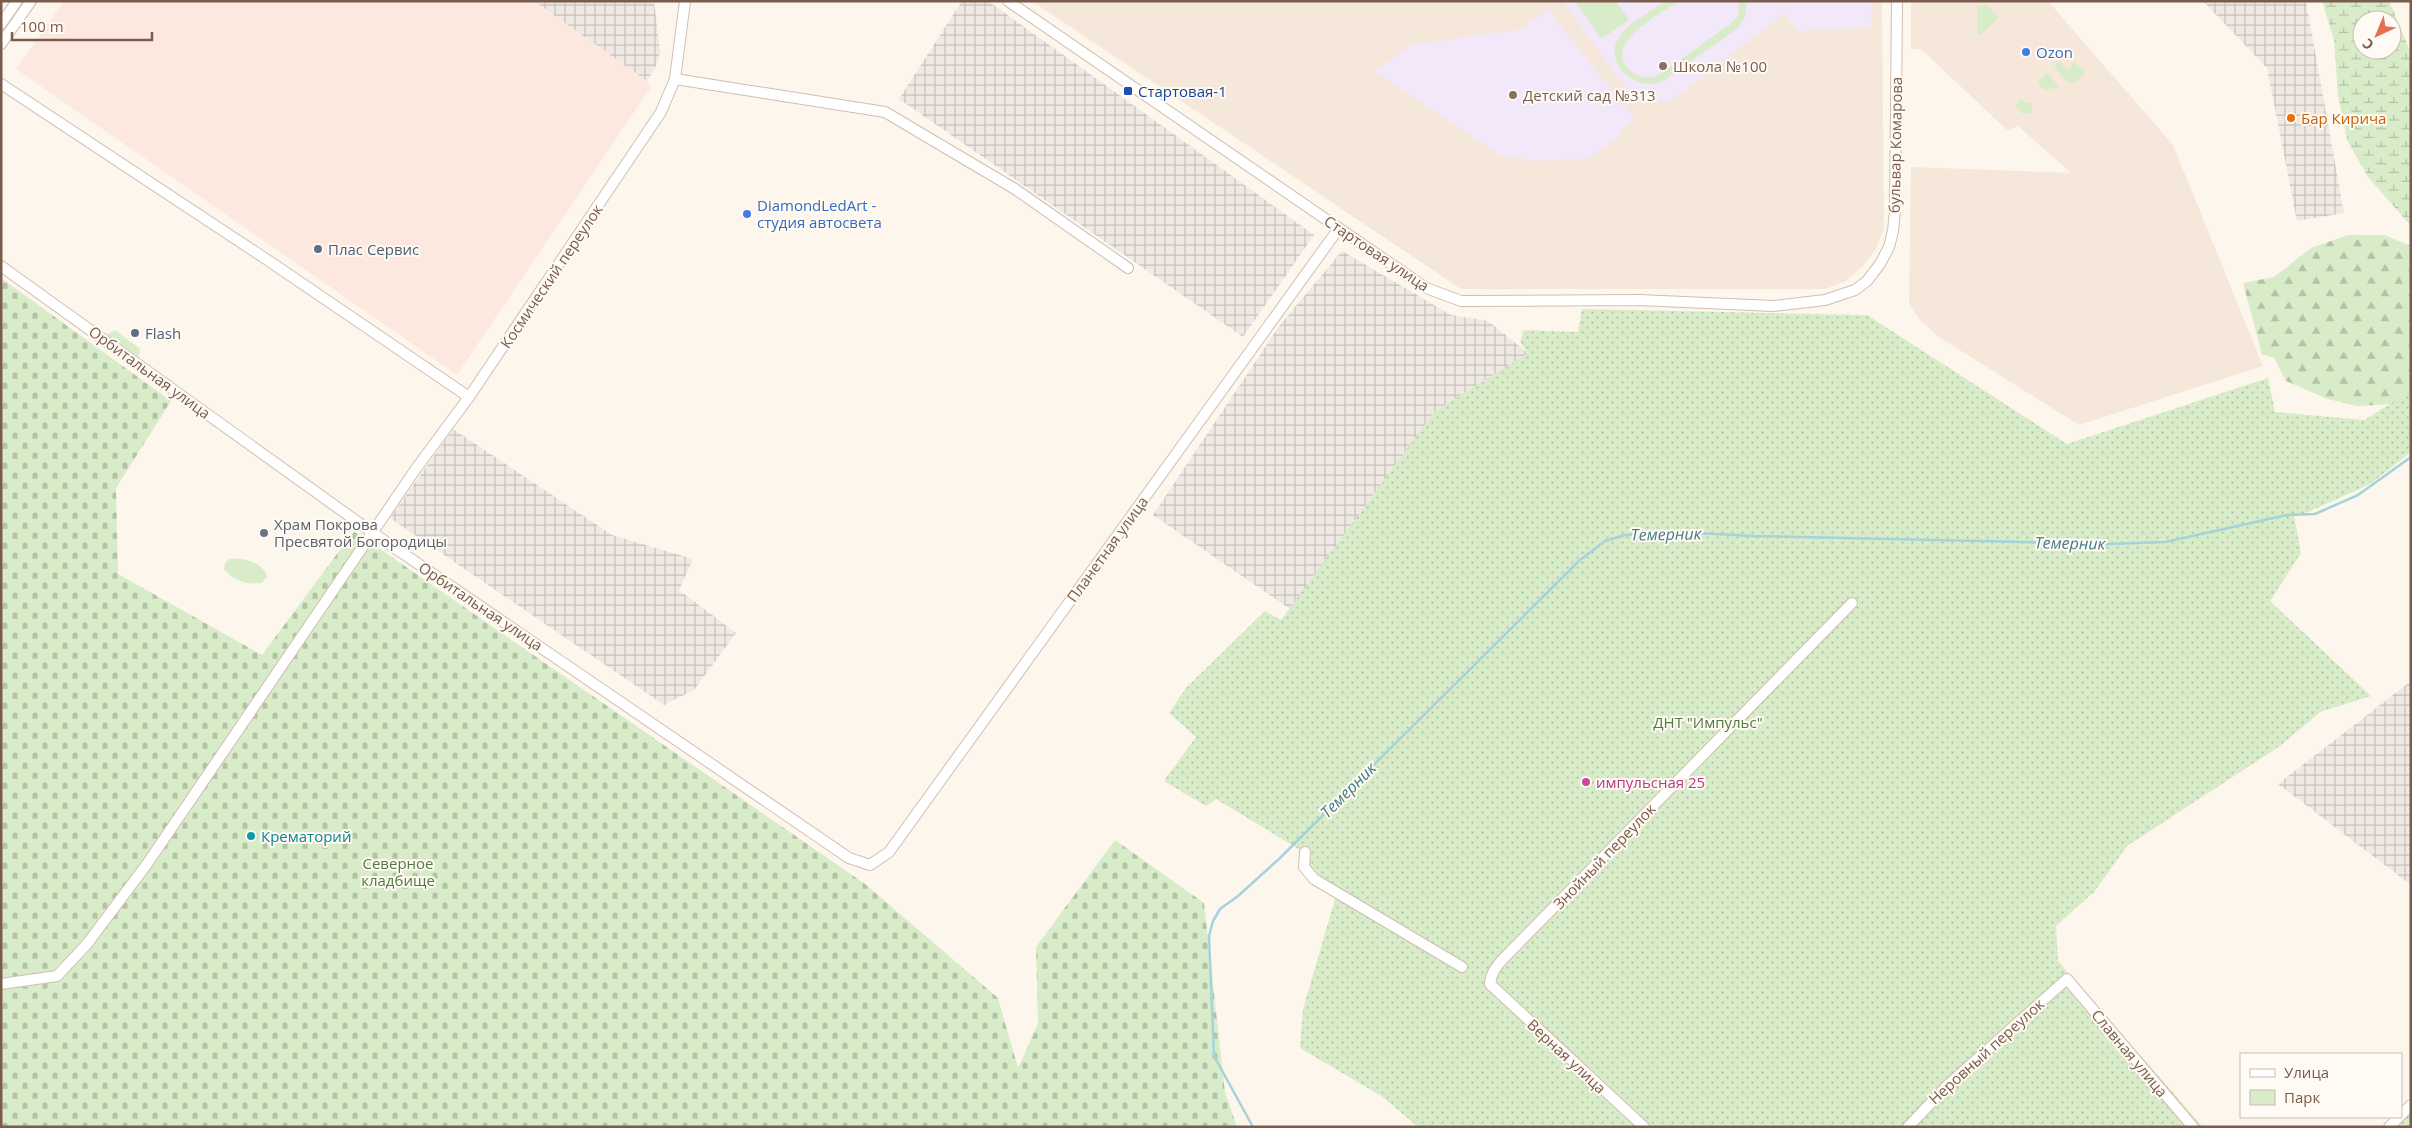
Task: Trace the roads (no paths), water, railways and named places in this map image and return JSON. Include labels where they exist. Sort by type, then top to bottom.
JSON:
[{"type":"street","points":[[1,24],[17,1]]},
{"type":"street","points":[[1,44],[31,1]]},
{"type":"street","name":"Космический переулок","points":[[1,984],[57,976],[87,944],[147,864],[415,470],[469,398],[656,120],[675,78],[686,1]]},
{"type":"street","name":"Стартовая улица","points":[[1008,1],[1426,288],[1461,301],[1639,300],[1789,306],[1843,295],[1867,281]]},
{"type":"street","name":"бульвар Комарова","points":[[1867,281],[1880,264],[1889,247],[1895,217],[1897,1]]},
{"type":"street","points":[[675,78],[885,112],[1015,189],[1128,268]]},
{"type":"street","points":[[1,84],[266,259],[469,398]]},
{"type":"street","name":"Планетная улица","points":[[870,865],[889,852],[1339,228]]},
{"type":"street","name":"Орбитальная улица","points":[[1,266],[373,533],[850,858],[870,865]]},
{"type":"street","name":"Знойный переулок","points":[[1490,984],[1494,969],[1503,959],[1852,603]]},
{"type":"street","points":[[1305,852],[1304,867],[1314,878],[1462,967]]},
{"type":"street","name":"Неровный переулок","points":[[1908,1127],[1948,1085],[2067,979]]},
{"type":"street","name":"Славная улица","points":[[2067,979],[2193,1127]]},
{"type":"street","name":"Верная улица","points":[[1490,984],[1644,1127]]},
{"type":"street","points":[[2402,1114],[2411,1105]]},
{"type":"street","points":[[2389,1127],[2398,1118]]},
{"type":"waterway","name":"Темерник","points":[[1253,1127],[1214,1056],[1209,936],[1213,921],[1220,909],[1238,896],[1280,858],[1580,560],[1605,541],[1625,535],[1677,532],[1753,536],[2110,544],[2165,542],[2287,515],[2315,514],[2358,495],[2411,457]]},
{"type":"place","name":"Ozon","points":[[2026,52]]},
{"type":"place","name":"Школа №100","points":[[1663,66]]},
{"type":"place","name":"Стартовая-1","points":[[1128,91]]},
{"type":"place","name":"Детский сад №313","points":[[1513,95]]},
{"type":"place","name":"Бар Кирича","points":[[2291,118]]},
{"type":"place","name":"DiamondLedArt - студия автосвета","points":[[747,214]]},
{"type":"place","name":"Плас Сервис","points":[[318,249]]},
{"type":"place","name":"Flash","points":[[135,333]]},
{"type":"place","name":"Храм Покрова Пресвятой Богородицы","points":[[264,533]]},
{"type":"place","name":"импульсная 25","points":[[1586,782]]},
{"type":"place","name":"Крематорий","points":[[251,836]]},
{"type":"park label","name":"ДНТ \"Импульс\"","points":[[1708,722]]},
{"type":"park label","name":"Северное кладбище","points":[[398,872]]}]
